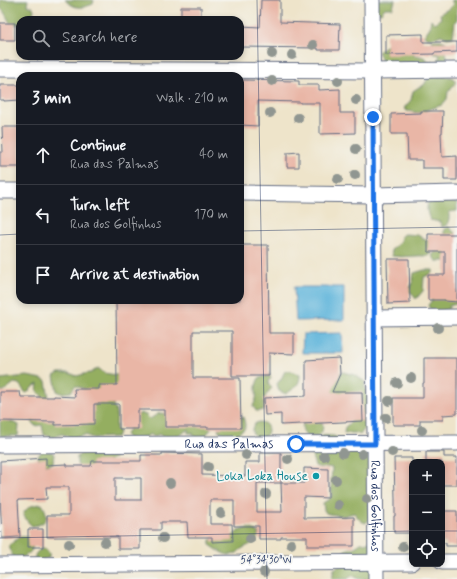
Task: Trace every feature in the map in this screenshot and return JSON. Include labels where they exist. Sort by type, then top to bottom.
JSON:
[{"type":"street","name":"Rua dos Golfinhos","points":[[372,0],[376,579]]},
{"type":"street","points":[[0,69],[457,70]]},
{"type":"street","points":[[0,191],[16,192]]},
{"type":"street","points":[[244,194],[373,195],[457,193]]},
{"type":"street","points":[[374,318],[457,317]]},
{"type":"street","name":"Rua das Palmas","points":[[0,445],[457,443]]},
{"type":"street","points":[[0,565],[409,562]]},
{"type":"street","points":[[445,562],[457,562]]},
{"type":"green space","points":[[0,0],[28,0],[27,5],[33,7],[34,10],[32,16],[16,16],[16,25],[11,24],[0,8]]},
{"type":"green space","points":[[65,0],[94,0],[93,4],[85,7],[75,7]]},
{"type":"green space","points":[[374,0],[395,0],[393,8],[385,8],[381,13],[375,12]]},
{"type":"green space","points":[[451,0],[457,0],[457,21],[455,21],[453,37],[447,38],[441,35],[429,38],[424,36],[430,27],[431,19],[435,23],[441,18],[440,14],[453,4]]},
{"type":"green space","points":[[433,40],[441,40],[448,43],[446,52],[448,60],[447,63],[437,63],[440,55],[431,53],[429,49]]},
{"type":"green space","points":[[387,45],[412,53],[416,57],[420,56],[426,58],[429,63],[402,62],[393,67],[383,65],[378,52]]},
{"type":"green space","points":[[435,76],[452,77],[456,82],[448,92],[447,99],[442,105],[419,113],[407,111],[404,108],[411,100],[413,91],[424,85],[428,78]]},
{"type":"green space","points":[[433,196],[442,203],[449,201],[457,203],[457,211],[449,212],[447,225],[442,227],[440,222],[430,220],[427,204]]},
{"type":"green space","points":[[449,227],[457,237],[450,261],[436,261],[432,255],[440,248],[444,229]]},
{"type":"green space","points":[[405,234],[418,235],[428,241],[432,249],[429,256],[392,256],[391,250],[400,242],[401,236]]},
{"type":"green space","points":[[424,270],[433,270],[433,273],[424,277],[423,291],[416,299],[409,290],[414,273]]},
{"type":"green space","points":[[434,298],[457,298],[457,306],[456,304],[449,306],[449,309],[440,311],[430,309],[428,305]]},
{"type":"green space","points":[[98,368],[104,373],[122,376],[124,387],[88,391],[75,386],[71,392],[61,393],[57,391],[54,376],[59,373],[69,373],[77,376],[91,373]]},
{"type":"green space","points":[[285,371],[291,371],[300,375],[298,384],[286,394],[279,391],[277,384]]},
{"type":"green space","points":[[343,372],[355,375],[365,381],[365,389],[368,392],[370,421],[360,435],[356,433],[344,433],[345,427],[360,415],[335,400],[326,383],[334,374]]},
{"type":"green space","points":[[269,373],[271,379],[268,381],[272,388],[267,393],[265,398],[264,410],[256,411],[253,406],[256,399],[257,381],[259,378],[269,376]]},
{"type":"green space","points":[[27,376],[46,381],[50,403],[89,407],[102,400],[114,401],[113,406],[116,414],[116,429],[119,432],[117,437],[93,438],[85,435],[72,438],[62,434],[54,437],[44,435],[42,425],[35,426],[30,419],[44,402],[41,395],[37,391],[38,384],[27,393],[19,384],[14,383],[4,391],[1,391],[0,389],[0,379]]},
{"type":"green space","points":[[140,413],[146,415],[150,419],[159,413],[214,421],[209,432],[199,440],[196,439],[193,433],[188,433],[188,429],[179,436],[172,438],[161,436],[159,434],[154,437],[150,434],[142,440],[129,440],[125,434],[128,432],[129,427]]},
{"type":"green space","points":[[239,417],[243,417],[245,428],[236,435],[229,436],[219,431],[218,429]]},
{"type":"green space","points":[[3,420],[19,425],[18,436],[0,436],[0,421]]},
{"type":"green space","points":[[304,421],[322,423],[323,429],[321,433],[316,437],[306,436],[302,429]]},
{"type":"green space","points":[[260,422],[266,424],[268,430],[266,436],[260,438],[254,436],[252,430],[254,424]]},
{"type":"green space","points":[[324,435],[334,436],[365,449],[370,454],[369,520],[366,523],[354,513],[344,516],[329,514],[324,510],[323,503],[329,500],[332,495],[332,468],[315,466],[311,449],[319,438]]},
{"type":"green space","points":[[86,448],[118,452],[114,458],[97,469],[79,467],[77,464],[77,457]]},
{"type":"green space","points":[[42,451],[52,452],[54,454],[53,463],[47,465],[42,464],[39,461],[38,456]]},
{"type":"green space","points":[[42,504],[46,513],[46,519],[41,524],[32,526],[23,514],[31,506]]},
{"type":"green space","points":[[248,528],[257,531],[259,534],[253,542],[233,555],[219,551],[210,545],[210,540],[216,537],[231,538],[238,531]]},
{"type":"green space","points":[[20,537],[27,537],[33,540],[33,545],[30,553],[18,560],[12,556],[9,545]]},
{"type":"green space","points":[[379,541],[381,579],[359,579],[352,575],[348,579],[332,579],[334,569],[342,564],[345,550],[355,547],[361,543]]},
{"type":"green space","points":[[41,549],[46,549],[49,553],[49,558],[35,561],[36,554]]},
{"type":"water","points":[[294,287],[344,287],[344,320],[296,321]]},
{"type":"water","points":[[342,333],[343,353],[302,353],[303,334]]},
{"type":"building","points":[[261,0],[280,0],[280,22],[340,24],[339,50],[318,50],[318,48],[244,47],[244,26],[260,27]]},
{"type":"building","points":[[181,7],[201,7],[201,16],[181,16]]},
{"type":"building","points":[[0,23],[15,23],[15,40],[0,40]]},
{"type":"building","points":[[423,34],[423,42],[457,42],[457,52],[386,55],[386,35]]},
{"type":"building","points":[[244,80],[299,81],[299,85],[319,85],[319,90],[340,89],[340,113],[355,113],[355,133],[320,134],[320,103],[258,101],[258,126],[244,125]]},
{"type":"building","points":[[0,85],[16,85],[16,100],[0,100]]},
{"type":"building","points":[[421,111],[443,111],[441,133],[442,157],[457,156],[457,180],[444,180],[444,168],[422,168],[422,160],[408,160],[407,134],[391,134],[391,114],[421,113]]},
{"type":"building","points":[[2,127],[16,127],[16,167],[0,167],[0,152],[3,152]]},
{"type":"building","points":[[299,152],[299,167],[287,167],[287,153]]},
{"type":"building","points":[[428,234],[457,234],[457,302],[428,300],[428,275],[445,275],[445,252],[428,252]]},
{"type":"building","points":[[244,245],[268,245],[269,333],[294,333],[294,354],[269,353],[269,376],[232,376],[232,331],[193,331],[193,378],[240,378],[241,428],[165,427],[165,410],[138,410],[138,429],[119,429],[119,404],[94,404],[94,424],[55,425],[55,422],[0,421],[0,392],[20,392],[21,397],[75,397],[74,389],[99,389],[99,385],[117,385],[116,304],[244,304]]},
{"type":"building","points":[[387,259],[409,259],[410,303],[388,304]]},
{"type":"building","points":[[339,358],[340,374],[332,392],[362,392],[363,421],[281,425],[281,414],[265,415],[264,398],[306,396],[306,360]]},
{"type":"building","points":[[424,358],[457,358],[457,414],[443,415],[443,420],[420,420],[420,425],[393,425],[393,398],[423,398]]},
{"type":"building","points":[[426,452],[444,452],[444,457],[457,457],[457,485],[445,485],[445,459],[426,459]]},
{"type":"building","points":[[162,453],[202,454],[202,475],[245,476],[245,462],[260,462],[260,453],[281,453],[281,483],[304,483],[304,468],[328,469],[328,498],[304,497],[304,518],[354,517],[354,546],[307,546],[307,537],[259,539],[259,526],[234,526],[234,500],[210,500],[210,524],[232,524],[233,541],[212,542],[212,537],[188,537],[187,522],[161,522],[161,530],[140,530],[140,549],[118,549],[118,537],[47,537],[47,515],[69,515],[69,487],[46,487],[47,499],[18,500],[20,537],[2,538],[0,461],[46,458],[46,465],[67,464],[67,466],[91,466],[92,461],[141,461],[141,455],[162,455]],"holes":[[[115,478],[141,478],[141,500],[115,500]],[[257,483],[281,483],[282,512],[257,512]]]},
{"type":"building","points":[[394,458],[412,458],[409,459],[409,533],[394,533]]},
{"type":"building","points":[[445,511],[457,511],[457,546],[446,546]]},
{"type":"building","points":[[28,529],[43,529],[43,547],[28,547]]},
{"type":"place","name":"Loka Loka House","points":[[316,476]]},
{"type":"route","points":[[296,444],[375,444],[373,117]]}]
